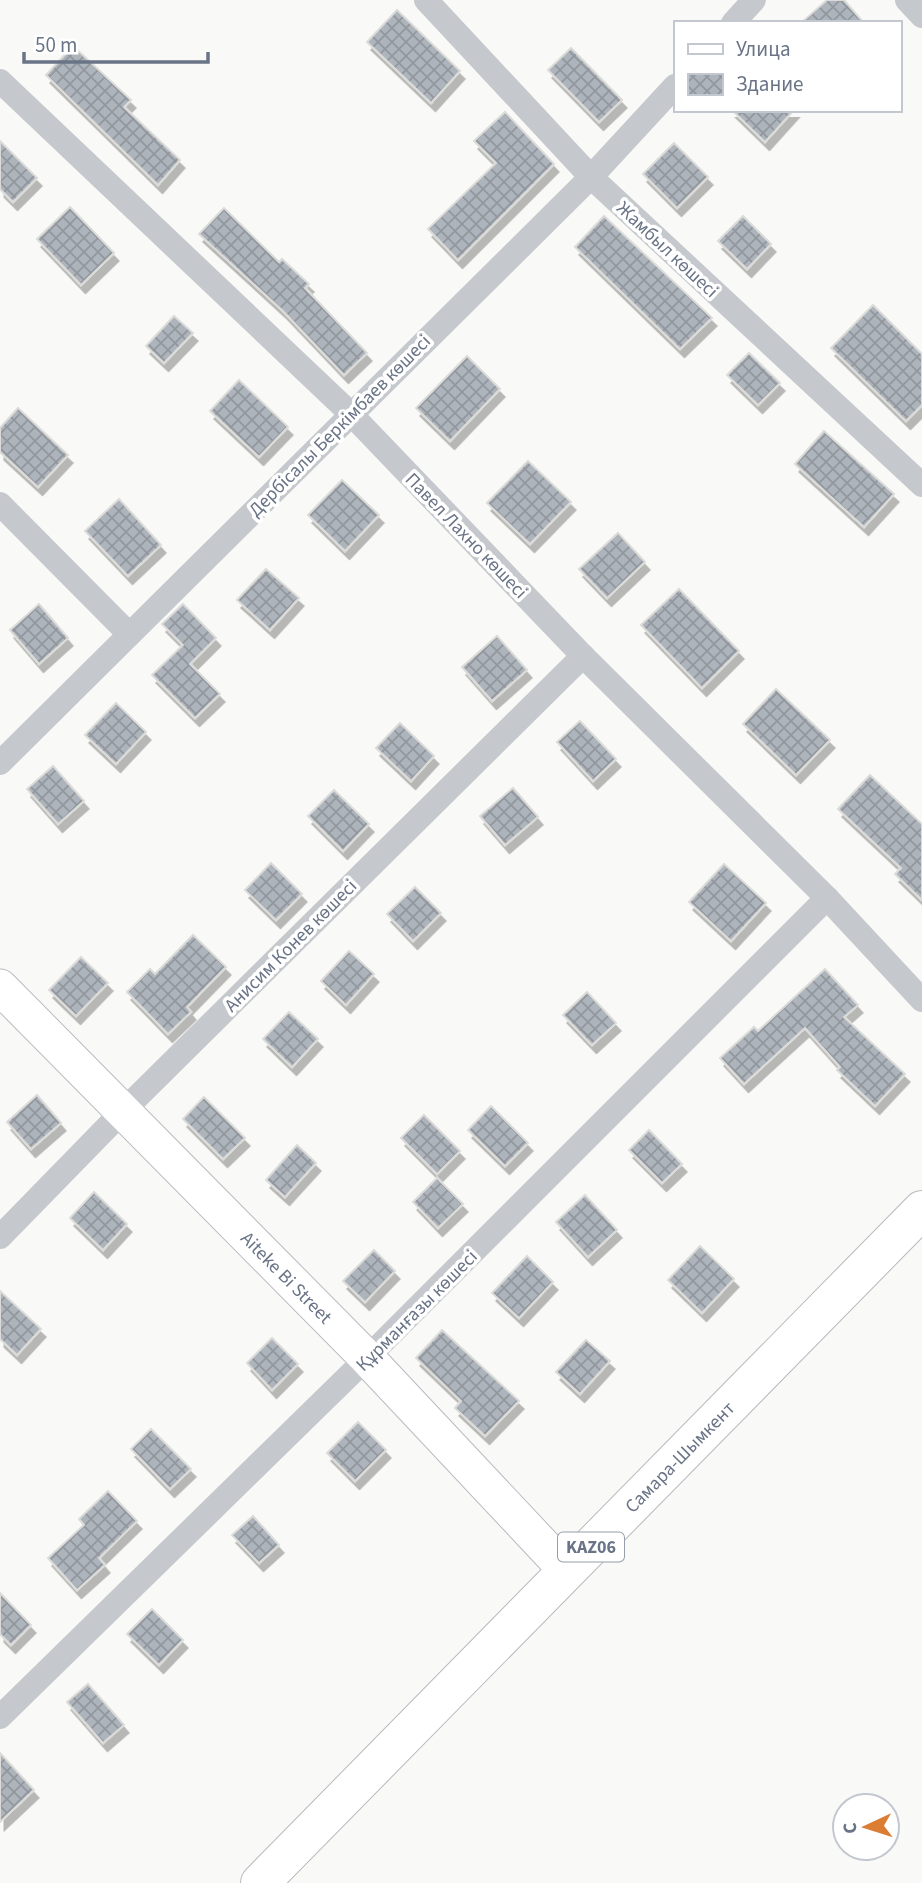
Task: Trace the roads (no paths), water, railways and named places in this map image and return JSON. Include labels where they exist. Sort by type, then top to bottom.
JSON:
[{"type":"highway","name":"Самара-Шымкент","points":[[260,1883],[922,1210]]},
{"type":"main road","name":"Aiteke Bi Street","points":[[0,987],[367,1358],[567,1571]]},
{"type":"street","name":"Жамбыл көшесі","points":[[426,0],[591,177],[922,485]]},
{"type":"street","points":[[735,21],[754,0]]},
{"type":"street","points":[[907,0],[922,16]]},
{"type":"street","name":"Павел Лахно көшесі","points":[[0,81],[350,413],[583,656],[827,898],[922,1000]]},
{"type":"street","name":"Дербісалы Беркімбаев көшесі","points":[[0,763],[350,413],[591,177],[674,87]]},
{"type":"street","points":[[0,504],[129,634]]},
{"type":"street","name":"Анисим Конев көшесі","points":[[0,1237],[123,1111],[583,656]]},
{"type":"street","name":"Құрманғазы көшесі","points":[[0,1717],[367,1358],[827,898]]}]
